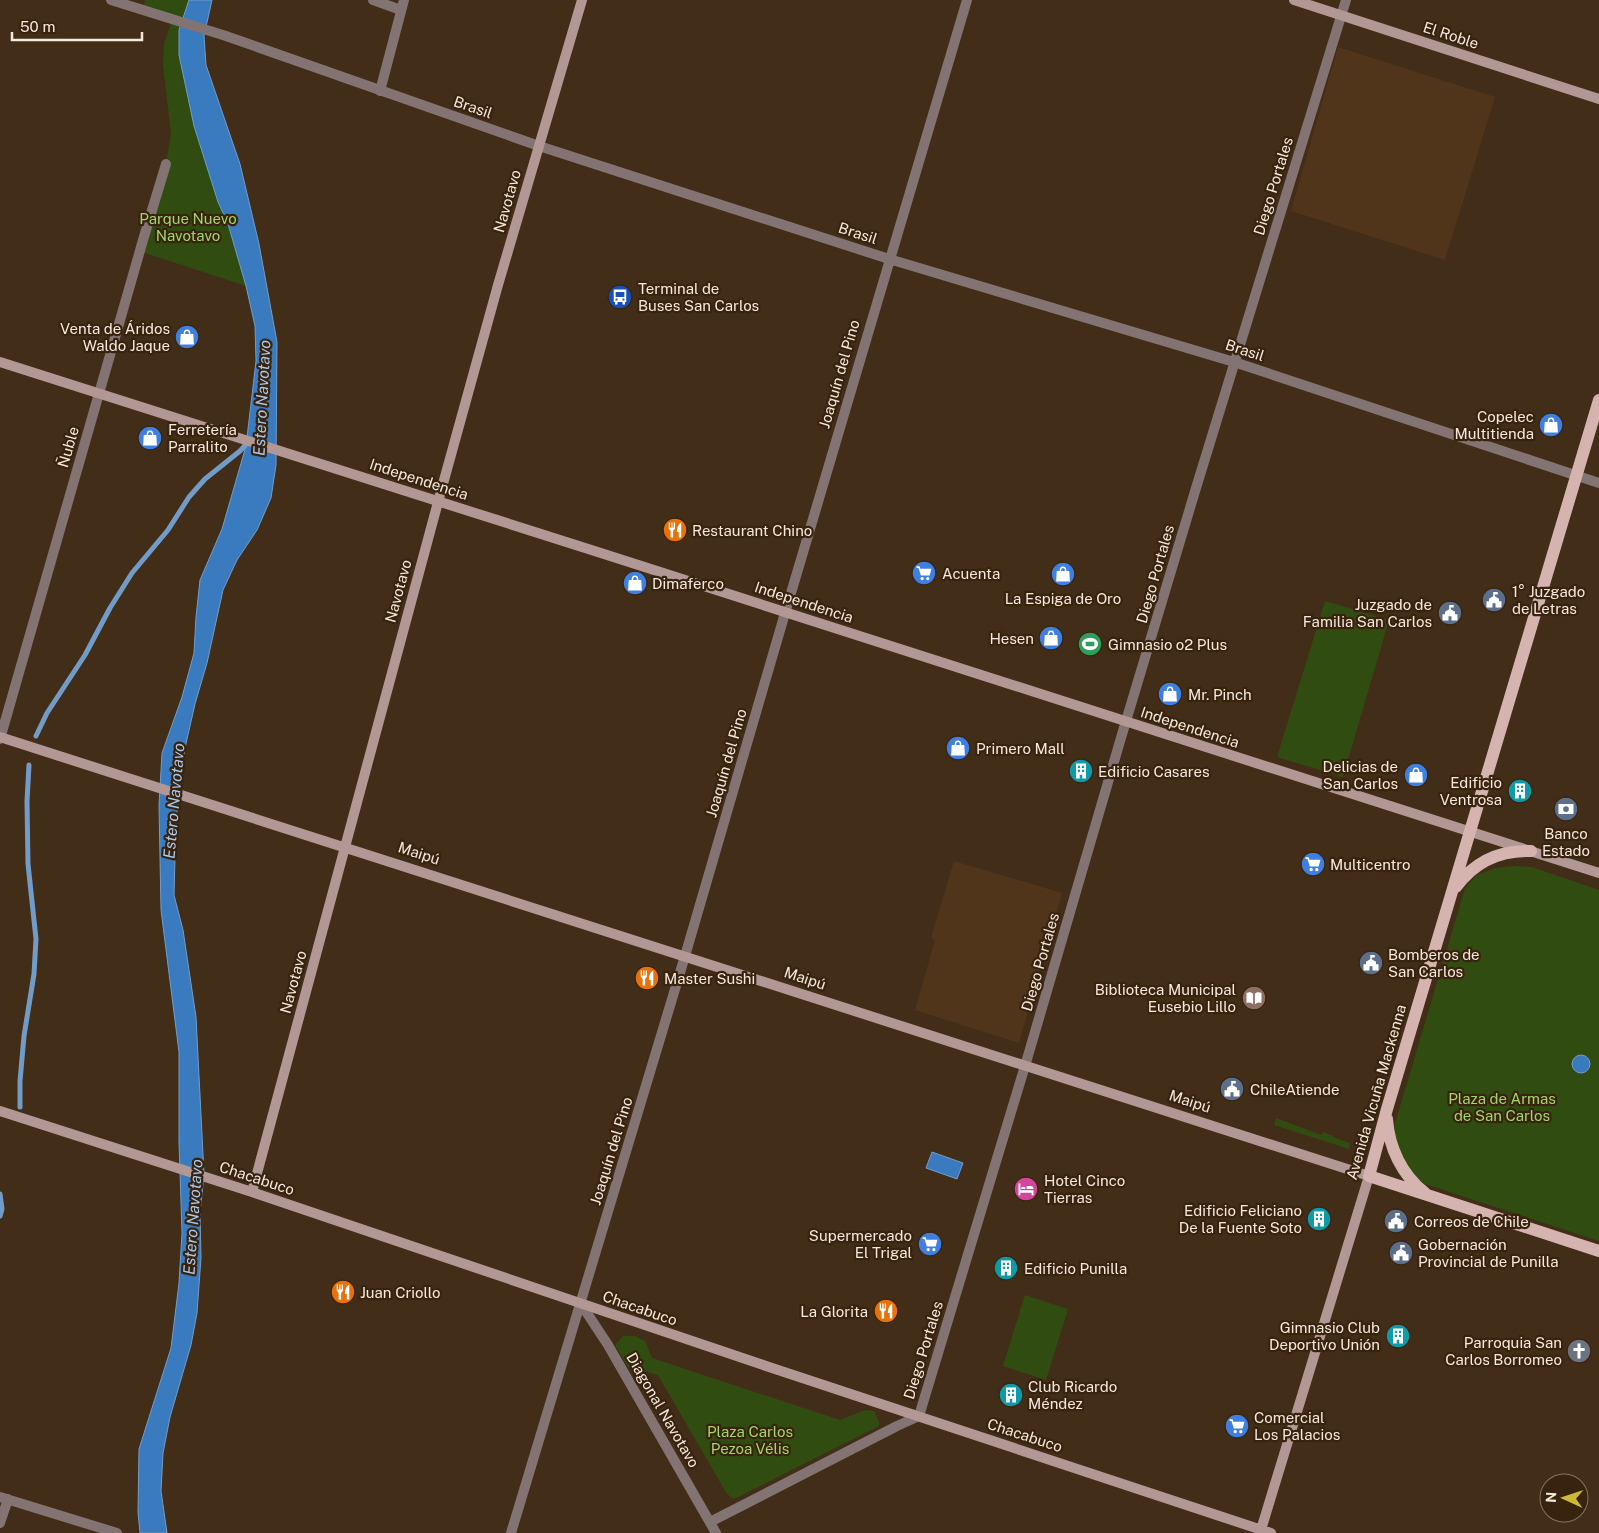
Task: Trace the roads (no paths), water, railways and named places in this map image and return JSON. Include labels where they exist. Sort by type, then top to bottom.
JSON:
[{"type":"main road","name":"Avenida Vicuña Mackenna","points":[[1370,1176],[1387,1109],[1599,400]]},
{"type":"main road","points":[[1448,903],[1462,879],[1471,869],[1484,860],[1506,852],[1531,851]]},
{"type":"main road","points":[[1387,1109],[1389,1134],[1398,1158],[1411,1180],[1430,1197]]},
{"type":"main road","name":"Maipú","points":[[1370,1176],[1599,1252]]},
{"type":"street","name":"Brasil","points":[[111,0],[141,5],[177,21],[226,36],[539,146],[889,259],[1234,362],[1599,483]]},
{"type":"street","points":[[373,0],[403,5],[380,91]]},
{"type":"street","name":"Navotavo","points":[[252,1192],[438,501],[582,0]]},
{"type":"street","name":"Joaquín del Pino","points":[[511,1533],[685,956],[889,259],[967,0]]},
{"type":"street","name":"El Roble","points":[[1294,0],[1599,99]]},
{"type":"street","name":"Diego Portales","points":[[919,1416],[1026,1066],[1126,722],[1234,362],[1346,0]]},
{"type":"street","name":"Ñuble","points":[[0,738],[166,164]]},
{"type":"street","name":"Independencia","points":[[0,362],[1599,873]]},
{"type":"street","name":"Maipú","points":[[0,738],[344,846],[1370,1176]]},
{"type":"street","name":"Chacabuco","points":[[0,1111],[213,1179],[1264,1532]]},
{"type":"street","name":"Avenida Vicuña Mackenna","points":[[1264,1532],[1370,1176]]},
{"type":"street","name":"Diagonal Navotavo","points":[[581,1304],[608,1345],[716,1533]]},
{"type":"street","points":[[710,1522],[919,1416]]},
{"type":"street","points":[[0,1523],[4,1498],[117,1533]]},
{"type":"water","name":"Estero Navotavo","points":[[189,0],[212,0],[204,36],[206,65],[240,164],[259,244],[277,342],[276,465],[271,498],[257,530],[237,560],[223,590],[207,663],[185,748],[176,819],[174,895],[183,930],[196,1017],[204,1174],[200,1213],[201,1258],[197,1313],[191,1345],[170,1417],[163,1453],[161,1491],[167,1533],[140,1533],[138,1512],[139,1449],[171,1348],[179,1283],[182,1233],[179,1052],[161,910],[159,805],[162,753],[182,697],[194,653],[200,580],[222,529],[246,446],[256,361],[255,326],[246,286],[228,224],[218,202],[194,126],[179,55],[179,30]]},
{"type":"water","points":[[1581,1055],[1587,1058],[1590,1064],[1587,1070],[1581,1073],[1575,1070],[1572,1064],[1575,1058]]},
{"type":"water","points":[[932,1152],[963,1163],[957,1179],[926,1168]]},
{"type":"waterway","name":"Estero Navotavo","points":[[36,736],[47,713],[85,655],[110,608],[132,573],[168,530],[189,497],[205,479],[240,451],[249,441]]},
{"type":"waterway","points":[[20,1107],[24,1036],[34,974],[36,939],[28,864],[27,801],[29,765]]},
{"type":"waterway","points":[[0,1194],[2,1209],[0,1216]]},
{"type":"place","name":"Terminal de Buses San Carlos","points":[[620,297]]},
{"type":"place","name":"Venta de Áridos Waldo Jaque","points":[[187,337]]},
{"type":"place","name":"Copelec Multitienda","points":[[1551,425]]},
{"type":"place","name":"Ferretería Parralito","points":[[150,438]]},
{"type":"place","name":"Restaurant Chino","points":[[675,530]]},
{"type":"place","name":"Acuenta","points":[[924,573]]},
{"type":"place","name":"La Espiga de Oro","points":[[1063,574]]},
{"type":"place","name":"Dimaferco","points":[[635,583]]},
{"type":"place","name":"1° Juzgado de Letras","points":[[1494,600]]},
{"type":"place","name":"Juzgado de Familia San Carlos","points":[[1450,613]]},
{"type":"place","name":"Hesen","points":[[1051,638]]},
{"type":"place","name":"Gimnasio o2 Plus","points":[[1090,644]]},
{"type":"place","name":"Mr. Pinch","points":[[1170,694]]},
{"type":"place","name":"Primero Mall","points":[[958,748]]},
{"type":"place","name":"Edificio Casares","points":[[1081,771]]},
{"type":"place","name":"Delicias de San Carlos","points":[[1416,775]]},
{"type":"place","name":"Edificio Ventrosa","points":[[1520,791]]},
{"type":"place","name":"Banco Estado","points":[[1566,809]]},
{"type":"place","name":"Multicentro","points":[[1313,864]]},
{"type":"place","name":"Bomberos de San Carlos","points":[[1371,963]]},
{"type":"place","name":"Master Sushi","points":[[647,978]]},
{"type":"place","name":"Biblioteca Municipal Eusebio Lillo","points":[[1254,998]]},
{"type":"place","name":"ChileAtiende","points":[[1232,1089]]},
{"type":"place","name":"Hotel Cinco Tierras","points":[[1026,1189]]},
{"type":"place","name":"Edificio Feliciano De la Fuente Soto","points":[[1319,1219]]},
{"type":"place","name":"Correos de Chile","points":[[1396,1221]]},
{"type":"place","name":"Supermercado El Trigal","points":[[930,1244]]},
{"type":"place","name":"Gobernación Provincial de Punilla","points":[[1401,1253]]},
{"type":"place","name":"Edificio Punilla","points":[[1006,1268]]},
{"type":"place","name":"Juan Criollo","points":[[343,1292]]},
{"type":"place","name":"La Glorita","points":[[886,1311]]},
{"type":"place","name":"Gimnasio Club Deportivo Unión","points":[[1398,1336]]},
{"type":"place","name":"Parroquia San Carlos Borromeo","points":[[1579,1351]]},
{"type":"place","name":"Club Ricardo Méndez","points":[[1011,1395]]},
{"type":"place","name":"Comercial Los Palacios","points":[[1237,1426]]},
{"type":"park label","name":"Parque Nuevo Navotavo","points":[[188,226]]},
{"type":"park label","name":"Plaza de Armas de San Carlos","points":[[1502,1106]]},
{"type":"park label","name":"Plaza Carlos Pezoa Vélis","points":[[750,1440]]}]
